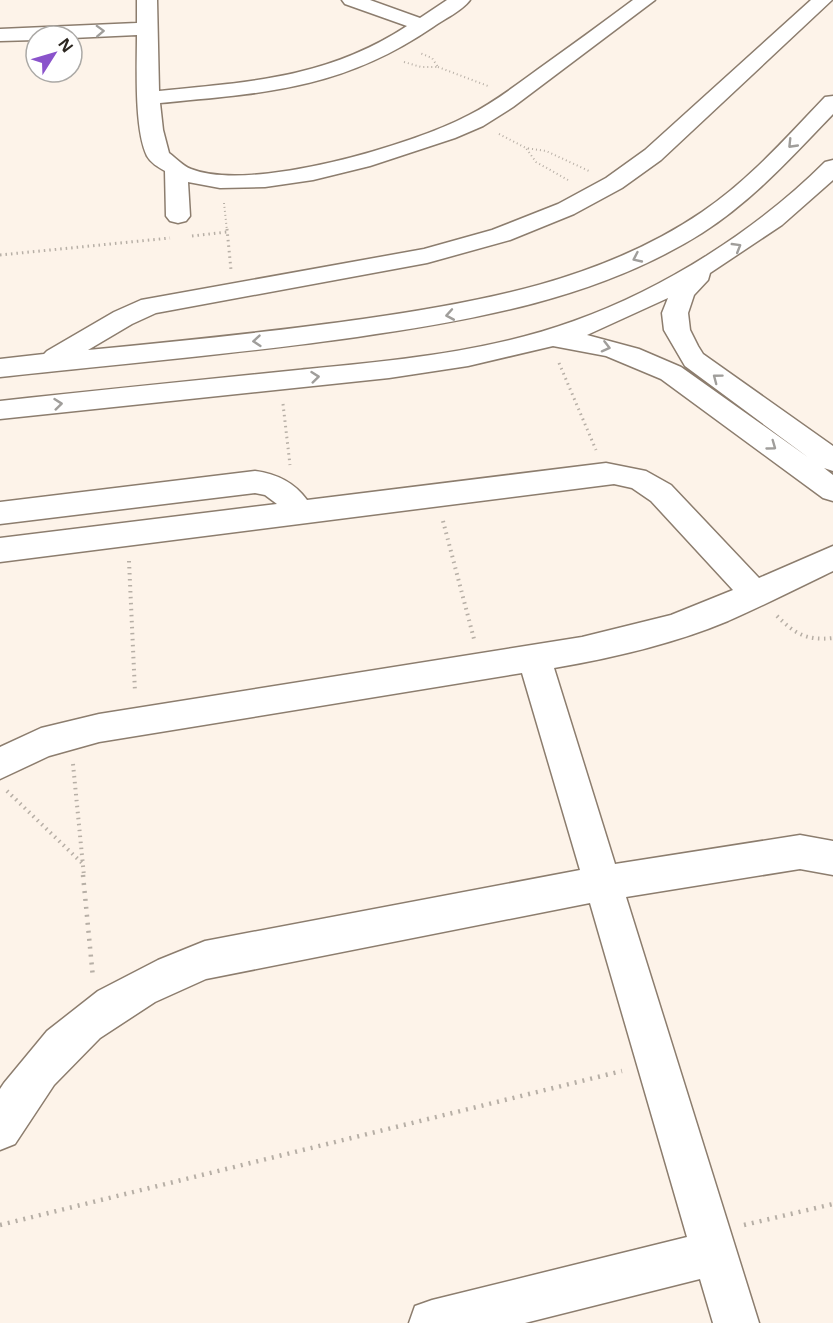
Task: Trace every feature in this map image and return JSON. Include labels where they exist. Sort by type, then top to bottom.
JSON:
[{"type":"street","points":[[352,0],[422,25]]},
{"type":"street","points":[[149,98],[263,87],[314,76],[378,52],[460,0]]},
{"type":"street","points":[[46,363],[123,318],[150,306],[388,264],[465,246],[535,222],[593,195],[653,155],[822,0]]},
{"type":"street","points":[[147,14],[149,98],[157,155],[176,170],[189,176],[221,182],[284,177],[368,161],[442,136],[474,121],[514,97],[632,2]]},
{"type":"street","points":[[0,18],[147,14]]},
{"type":"street","points":[[0,35],[147,14]]},
{"type":"street","points":[[0,368],[275,340],[448,315],[528,297],[601,273],[665,245],[717,213],[758,179],[833,102]]},
{"type":"street","points":[[0,410],[430,363],[496,351],[548,338],[641,302],[707,265],[772,223],[833,167]]},
{"type":"street","points":[[176,170],[180,226]]},
{"type":"street","points":[[707,265],[681,294],[675,309],[675,326],[681,343],[694,360],[833,461]]},
{"type":"street","points":[[548,338],[581,341],[612,348],[643,358],[671,372],[833,490]]},
{"type":"street","points":[[173,349],[174,392]]},
{"type":"street","points":[[0,550],[127,534],[291,501],[436,494],[606,472],[622,473],[651,484],[755,594]]},
{"type":"street","points":[[0,513],[255,482],[274,485],[291,501]]},
{"type":"street","points":[[0,764],[41,743],[70,734],[594,647],[674,627],[755,594],[833,558]]},
{"type":"street","points":[[534,657],[735,1323]]},
{"type":"street","points":[[0,1129],[12,1107],[37,1072],[66,1041],[97,1015],[129,993],[164,975],[205,960],[602,883],[800,852],[833,858]]},
{"type":"street","points":[[432,1323],[711,1243]]},
{"type":"path","points":[[438,67],[514,97]]},
{"type":"path","points":[[593,195],[536,162],[526,148],[550,152],[614,183]]},
{"type":"path","points":[[221,182],[233,290]]},
{"type":"path","points":[[180,226],[227,232]]},
{"type":"path","points":[[0,255],[170,238]]},
{"type":"path","points":[[548,338],[606,472]]},
{"type":"path","points":[[280,381],[291,475],[291,501]]},
{"type":"path","points":[[436,494],[481,666]]},
{"type":"path","points":[[127,534],[136,722]]},
{"type":"path","points":[[755,594],[793,633],[809,640],[833,638]]},
{"type":"path","points":[[70,734],[97,1015]]},
{"type":"path","points":[[0,785],[82,863]]},
{"type":"path","points":[[0,1225],[656,1062]]},
{"type":"path","points":[[711,1243],[833,1204]]}]
